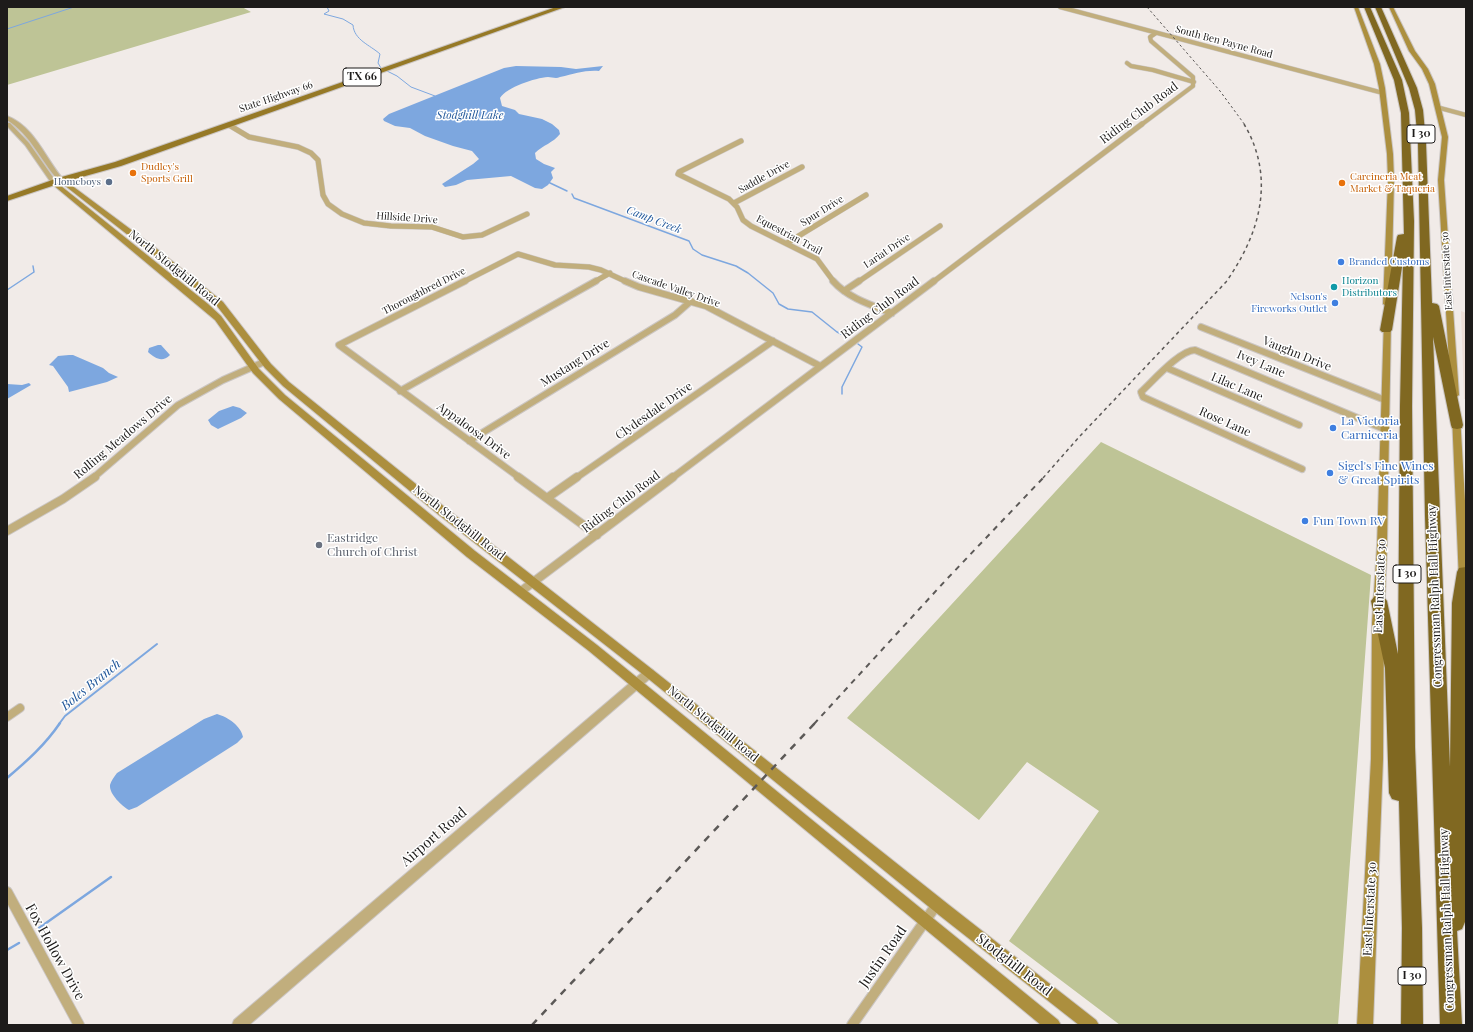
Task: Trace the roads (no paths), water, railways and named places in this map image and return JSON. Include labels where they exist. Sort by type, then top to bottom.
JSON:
[{"type":"highway","points":[[1362,7],[1390,63]]},
{"type":"highway","name":"I 30","points":[[1367,7],[1398,80],[1405,113],[1409,221],[1406,406],[1406,747],[1412,928],[1412,1025]]},
{"type":"highway","name":"Congressman Ralph Hall Highway","points":[[1378,7],[1414,88],[1419,110],[1423,158],[1432,516],[1451,1025]]},
{"type":"highway","points":[[1382,7],[1383,18]]},
{"type":"highway","points":[[1386,330],[1403,227],[1409,221]]},
{"type":"highway","points":[[1425,257],[1456,425]]},
{"type":"highway","points":[[1450,990],[1458,885],[1460,603],[1464,572]]},
{"type":"highway","points":[[1379,601],[1393,668],[1403,894],[1412,928]]},
{"type":"main road","name":"State Highway 66","points":[[58,181],[118,164],[562,7]]},
{"type":"main road","name":"East Interstate 30","points":[[1356,7],[1378,64],[1390,154],[1391,180],[1386,330],[1382,546],[1377,672],[1377,759],[1365,1025]]},
{"type":"main road","name":"East Interstate 30","points":[[1391,7],[1412,51],[1428,74],[1440,108],[1445,137],[1441,180],[1466,619]]},
{"type":"main road","name":"TX 66","points":[[7,199],[58,181]]},
{"type":"main road","name":"North Stodghill Road","points":[[58,181],[215,300],[239,327],[266,364],[292,389],[937,904]]},
{"type":"main road","name":"North Stodghill Road","points":[[58,181],[218,318],[254,369],[282,397],[520,592],[636,684],[926,920]]},
{"type":"main road","name":"Stodghill Road","points":[[937,904],[1092,1025]]},
{"type":"main road","name":"Stodghill Road","points":[[926,920],[1053,1025]]},
{"type":"street","name":"South Ben Payne Road","points":[[1060,7],[1156,33],[1205,44],[1383,93]]},
{"type":"street","name":"Riding Club Road","points":[[520,592],[1193,86],[1193,77],[1150,41],[1150,37],[1156,33]]},
{"type":"street","points":[[1127,63],[1130,66],[1153,70],[1194,82]]},
{"type":"street","points":[[1440,108],[1466,115]]},
{"type":"street","name":"North Stodghill Road","points":[[7,118],[13,121],[32,137],[58,181]]},
{"type":"street","name":"North Stodghill Road","points":[[7,123],[28,144],[58,181]]},
{"type":"street","name":"Hillside Drive","points":[[229,125],[249,136],[298,147],[311,153],[318,160],[323,195],[328,204],[342,214],[373,225],[432,227],[463,237],[482,235],[527,214]]},
{"type":"street","name":"Equestrian Trail","points":[[741,141],[679,172],[678,174],[721,194],[734,203],[743,220],[751,226],[818,259],[824,265],[831,279],[844,291],[892,313]]},
{"type":"street","name":"Saddle Drive","points":[[734,203],[802,166]]},
{"type":"street","name":"Spur Drive","points":[[787,244],[866,195]]},
{"type":"street","name":"Lariat Drive","points":[[844,291],[940,226]]},
{"type":"street","name":"Cascade Valley Drive","points":[[518,254],[555,264],[589,267],[610,273],[639,287],[691,301],[718,312],[820,366]]},
{"type":"street","name":"Thoroughbred Drive","points":[[339,345],[518,254]]},
{"type":"street","points":[[400,391],[610,273]]},
{"type":"street","name":"Mustang Drive","points":[[469,441],[675,315],[691,301]]},
{"type":"street","name":"Vaughn Drive","points":[[1201,327],[1385,400]]},
{"type":"street","name":"Clydesdale Drive","points":[[547,498],[773,341]]},
{"type":"street","name":"Appaloosa Drive","points":[[339,345],[597,535]]},
{"type":"street","name":"Ivey Lane","points":[[1141,395],[1144,388],[1188,351],[1200,351],[1384,429]]},
{"type":"street","name":"Rolling Meadows Drive","points":[[7,531],[83,485],[138,441],[178,405],[212,385],[225,383],[266,364]]},
{"type":"street","name":"Lilac Lane","points":[[1167,368],[1299,425]]},
{"type":"street","name":"Rose Lane","points":[[1141,395],[1302,469]]},
{"type":"street","name":"Airport Road","points":[[239,1025],[649,673]]},
{"type":"street","points":[[7,717],[20,708]]},
{"type":"street","name":"Fox Hollow Drive","points":[[7,892],[76,1023]]},
{"type":"street","name":"Justin Road","points":[[852,1025],[937,904]]},
{"type":"water","name":"Stodghill Lake","points":[[516,66],[561,67],[576,69],[603,66],[599,71],[584,72],[557,78],[548,77],[529,81],[509,90],[500,98],[502,106],[515,110],[519,114],[542,119],[552,124],[559,130],[560,134],[557,137],[535,153],[536,159],[555,168],[551,172],[553,178],[548,185],[542,189],[535,188],[511,176],[467,180],[456,185],[445,187],[442,184],[479,159],[472,151],[425,136],[410,128],[395,126],[384,121],[383,119],[389,114],[504,68]]},
{"type":"water","points":[[161,345],[170,355],[164,359],[159,359],[148,352],[149,348]]},
{"type":"water","points":[[73,355],[103,368],[109,373],[118,377],[107,382],[69,392],[68,387],[53,366],[49,365],[58,356]]},
{"type":"water","points":[[29,383],[31,385],[7,399],[7,384],[22,385]]},
{"type":"water","points":[[233,406],[240,408],[247,413],[241,418],[218,429],[211,425],[208,420],[219,411]]},
{"type":"water","points":[[217,714],[230,720],[240,729],[243,737],[237,743],[137,807],[129,810],[116,799],[110,785],[117,773],[204,719]]},
{"type":"waterway","points":[[7,29],[74,7]]},
{"type":"waterway","name":"Camp Creek","points":[[327,7],[329,11],[324,14],[343,19],[353,25],[356,35],[380,54],[378,63],[381,68]]},
{"type":"waterway","name":"Camp Creek","points":[[387,71],[397,76],[411,87],[435,96]]},
{"type":"waterway","name":"Camp Creek","points":[[548,182],[567,191]]},
{"type":"waterway","name":"Camp Creek","points":[[572,194],[574,198],[689,241],[693,249],[702,255],[736,266],[748,273],[773,293],[779,304],[788,309],[812,312],[837,332],[848,337]]},
{"type":"waterway","points":[[7,290],[34,272],[33,266]]},
{"type":"waterway","name":"Camp Creek","points":[[842,394],[842,387],[862,347],[858,344]]},
{"type":"waterway","name":"Boles Branch","points":[[59,724],[65,716],[157,644]]},
{"type":"waterway","name":"Boles Branch","points":[[7,778],[35,752],[60,723]]},
{"type":"waterway","points":[[39,928],[111,877]]},
{"type":"waterway","points":[[7,950],[19,943]]},
{"type":"railway","points":[[1147,7],[1220,91],[1245,125]]},
{"type":"railway","points":[[1043,478],[1080,436],[1226,282],[1238,264],[1248,245],[1255,225],[1260,205],[1261,185],[1259,165],[1254,144],[1244,124]]},
{"type":"railway","points":[[814,724],[945,581],[1044,477]]},
{"type":"railway","points":[[532,1025],[815,723]]},
{"type":"place","name":"Dudley's Sports Grill","points":[[133,173]]},
{"type":"place","name":"Homeboys","points":[[109,182]]},
{"type":"place","name":"Carcineria Meat Market & Taqueria","points":[[1342,183]]},
{"type":"place","name":"Branded Customs","points":[[1341,262]]},
{"type":"place","name":"Horizon Distributors","points":[[1334,287]]},
{"type":"place","name":"Nelson's Fireworks Outlet","points":[[1335,303]]},
{"type":"place","name":"La Victoria Carniceria","points":[[1333,428]]},
{"type":"place","name":"Sigel's Fine Wines & Great Spirits","points":[[1330,473]]},
{"type":"place","name":"Fun Town RV","points":[[1305,521]]},
{"type":"place","name":"Eastridge Church of Christ","points":[[319,545]]}]
